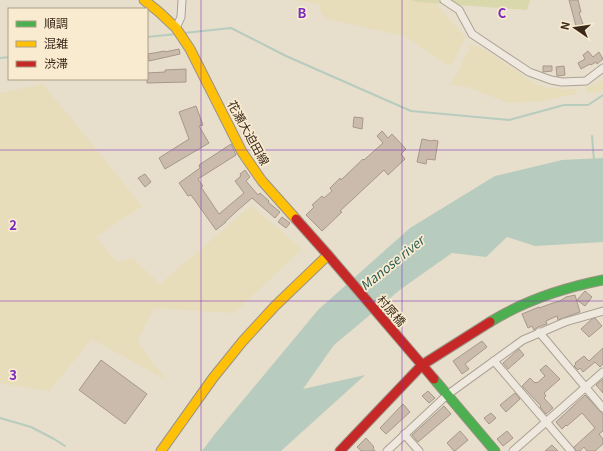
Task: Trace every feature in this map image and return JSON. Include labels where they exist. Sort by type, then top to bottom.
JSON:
[{"type":"street","name":"花瀬大迫田線","points":[[144,0],[176,28],[190,49],[242,152],[262,181],[329,256]]},
{"type":"street","points":[[176,28],[181,17],[182,0]]},
{"type":"street","points":[[444,0],[459,10],[472,34],[529,72],[551,80],[562,82],[586,81],[603,68]]},
{"type":"street","points":[[161,451],[231,355],[275,307],[322,260],[329,256]]},
{"type":"street","name":"村原橋","points":[[329,256],[494,451]]},
{"type":"street","points":[[340,451],[420,363],[497,318],[533,300],[582,284],[603,280]]},
{"type":"street","points":[[387,451],[447,395],[523,340],[565,322],[603,312]]},
{"type":"street","points":[[539,332],[603,408]]},
{"type":"street","points":[[494,361],[571,451]]},
{"type":"street","points":[[513,451],[603,372]]},
{"type":"street","points":[[404,434],[419,451]]},
{"type":"shaded area","points":[[293,0],[409,0],[435,3],[465,37],[453,63],[449,65],[406,37],[328,19],[321,14],[319,4]]},
{"type":"shaded area","points":[[410,0],[530,0],[527,10],[418,2]]},
{"type":"shaded area","points":[[471,45],[480,47],[536,84],[560,89],[578,89],[575,94],[542,101],[508,103],[468,87],[451,85]]},
{"type":"shaded area","points":[[603,80],[603,90],[596,93],[586,92],[586,88]]},
{"type":"shaded area","points":[[43,84],[142,206],[96,237],[117,262],[132,258],[160,284],[251,206],[302,249],[234,313],[154,308],[137,342],[166,380],[92,339],[49,391],[0,383],[0,93]]},
{"type":"water","name":"Manose river","points":[[603,158],[603,242],[535,246],[507,237],[486,257],[452,253],[401,289],[334,345],[303,389],[365,375],[281,451],[202,451],[318,310],[410,228],[495,176],[562,160]]},
{"type":"building","points":[[569,0],[578,0],[581,12],[579,13],[583,24],[576,26]]},
{"type":"building","points":[[179,49],[180,54],[149,61],[148,54]]},
{"type":"building","points":[[588,51],[593,57],[599,52],[603,59],[597,64],[596,62],[581,69],[578,63],[585,59],[583,55]]},
{"type":"building","points":[[543,66],[552,66],[552,71],[543,72]]},
{"type":"building","points":[[564,66],[565,75],[557,76],[556,67]]},
{"type":"building","points":[[186,69],[186,82],[147,83],[148,73],[165,72],[165,70]]},
{"type":"building","points":[[196,106],[203,125],[199,126],[209,143],[165,169],[159,158],[189,139],[179,112]]},
{"type":"building","points":[[354,117],[363,118],[362,129],[353,127]]},
{"type":"building","points":[[382,131],[388,138],[392,134],[406,149],[401,154],[405,159],[388,175],[384,170],[340,211],[342,212],[322,231],[306,215],[314,207],[312,205],[322,196],[324,198],[332,191],[330,188],[340,178],[341,180],[363,159],[364,160],[383,143],[377,136]]},
{"type":"building","points":[[422,139],[438,141],[435,160],[427,159],[426,164],[417,162]]},
{"type":"building","points":[[231,144],[236,155],[198,179],[203,186],[201,187],[219,214],[244,193],[235,181],[245,170],[250,177],[246,181],[258,195],[260,193],[280,212],[275,218],[252,198],[216,230],[191,195],[188,196],[179,183],[200,168],[199,165]]},
{"type":"building","points":[[145,174],[151,182],[145,187],[138,178]]},
{"type":"building","points":[[282,217],[290,223],[286,228],[278,222]]},
{"type":"building","points":[[585,291],[592,297],[585,306],[577,300]]},
{"type":"building","points":[[575,295],[580,312],[558,320],[557,316],[546,321],[547,324],[534,330],[532,326],[528,328],[522,314]]},
{"type":"building","points":[[595,318],[602,326],[589,337],[581,329]]},
{"type":"building","points":[[482,341],[487,347],[465,364],[469,369],[462,374],[453,361]]},
{"type":"building","points":[[603,348],[603,364],[600,367],[595,362],[583,372],[580,368],[578,370],[574,366],[576,364],[575,363],[584,356],[589,361]]},
{"type":"building","points":[[519,349],[524,355],[508,369],[503,363]]},
{"type":"building","points":[[101,360],[147,394],[125,424],[79,390]]},
{"type":"building","points":[[546,365],[560,379],[544,393],[546,396],[544,398],[553,408],[546,414],[540,407],[541,406],[522,386],[530,378],[537,383],[545,376],[540,370]]},
{"type":"building","points":[[603,379],[603,393],[596,385]]},
{"type":"building","points":[[428,391],[435,398],[429,403],[422,396]]},
{"type":"building","points":[[515,393],[520,399],[506,412],[500,405]]},
{"type":"building","points":[[585,395],[603,414],[603,431],[599,434],[603,439],[603,444],[595,451],[587,451],[584,447],[580,451],[576,451],[574,447],[595,428],[582,413],[562,429],[556,422]]},
{"type":"building","points":[[403,404],[410,412],[386,434],[380,428]]},
{"type":"building","points":[[444,406],[451,414],[418,442],[412,435]]},
{"type":"building","points":[[491,413],[496,418],[489,424],[484,418]]},
{"type":"building","points":[[460,431],[468,440],[454,451],[447,443]]},
{"type":"building","points":[[507,431],[513,438],[503,446],[497,439]]},
{"type":"building","points":[[366,438],[374,447],[373,448],[375,451],[361,451],[357,447]]},
{"type":"building","points":[[552,445],[558,451],[545,451]]},
{"type":"waterway","points":[[184,33],[231,28],[286,56],[411,111],[509,120],[564,105],[588,105],[603,95]]},
{"type":"waterway","points":[[148,37],[176,34]]},
{"type":"waterway","points":[[0,58],[8,57]]},
{"type":"waterway","points":[[592,136],[594,161]]},
{"type":"waterway","points":[[0,418],[31,427],[65,446]]},
{"type":"traffic: fast","points":[[490,322],[503,314],[544,296],[603,280]]},
{"type":"traffic: fast","points":[[434,379],[495,451]]},
{"type":"traffic: slow","points":[[144,0],[176,28],[190,49],[242,152],[262,181],[296,219]]},
{"type":"traffic: slow","points":[[161,451],[213,378],[242,342],[275,306],[328,255]]},
{"type":"traffic: jam","points":[[296,219],[434,379]]},
{"type":"traffic: jam","points":[[340,451],[422,365],[490,322]]}]
